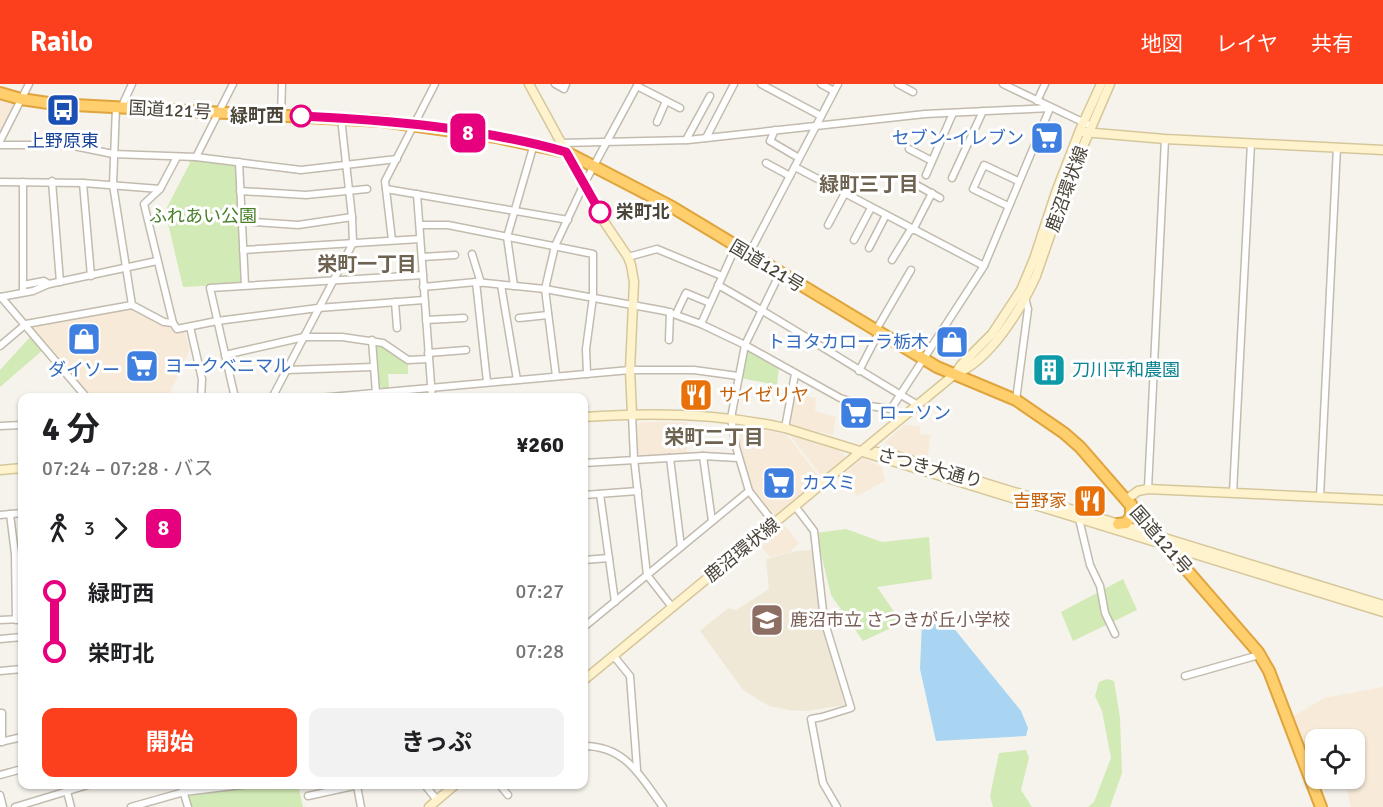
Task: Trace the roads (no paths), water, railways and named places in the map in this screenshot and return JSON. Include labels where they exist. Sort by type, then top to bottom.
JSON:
[{"type":"highway","name":"国道121号","points":[[0,93],[55,104],[341,118],[414,125],[563,148],[672,207],[925,360],[1016,400],[1080,447],[1168,546],[1259,655],[1269,671],[1321,807]]},
{"type":"highway","points":[[1118,524],[1126,523],[1131,516],[1129,501]]},
{"type":"street","points":[[29,84],[0,143],[69,145],[113,154],[196,157],[301,170],[397,159]]},
{"type":"street","points":[[132,84],[118,107],[113,154],[113,185],[132,305]]},
{"type":"street","points":[[196,157],[232,84]]},
{"type":"street","points":[[281,115],[282,84]]},
{"type":"street","points":[[392,240],[385,181],[435,84]]},
{"type":"street","points":[[555,84],[564,89],[566,84]]},
{"type":"street","points":[[706,138],[734,84]]},
{"type":"street","points":[[821,84],[834,91]]},
{"type":"street","points":[[749,254],[838,84]]},
{"type":"street","points":[[1037,101],[1045,84]]},
{"type":"street","points":[[556,376],[545,289],[555,246],[637,85],[680,108]]},
{"type":"street","points":[[764,85],[821,116]]},
{"type":"street","points":[[903,85],[913,92]]},
{"type":"street","points":[[1006,85],[1085,128],[1165,139],[1383,150]]},
{"type":"street","name":"鹿沼環状線","points":[[955,374],[967,370],[984,353],[1009,324],[1025,298],[1036,276],[1085,128],[1095,89],[1108,85]]},
{"type":"street","name":"鹿沼環状線","points":[[588,677],[955,374],[992,334],[1021,290],[1034,259],[1056,192],[1085,128],[1108,85]]},
{"type":"street","points":[[531,86],[605,223],[628,257],[634,277],[630,370],[634,459],[647,575],[672,607]]},
{"type":"street","points":[[686,140],[710,96]]},
{"type":"street","points":[[657,122],[666,101]]},
{"type":"street","points":[[563,148],[608,143],[686,140],[953,113],[1050,108]]},
{"type":"street","points":[[423,287],[479,283],[545,289],[673,313],[745,345],[840,398],[862,405],[891,409],[984,266],[1050,108]]},
{"type":"street","points":[[952,178],[983,111]]},
{"type":"street","points":[[926,175],[953,113]]},
{"type":"street","points":[[274,393],[353,243],[341,118]]},
{"type":"street","points":[[775,130],[770,141],[800,158]]},
{"type":"street","points":[[1148,489],[1165,139]]},
{"type":"street","points":[[1233,493],[1251,143]]},
{"type":"street","points":[[514,286],[507,237],[534,144]]},
{"type":"street","points":[[1320,497],[1337,147]]},
{"type":"street","points":[[909,149],[932,161]]},
{"type":"street","points":[[177,157],[160,189],[144,204],[173,323],[177,329],[217,321],[318,308],[424,300]]},
{"type":"street","points":[[238,162],[245,285]]},
{"type":"street","points":[[766,163],[790,176]]},
{"type":"street","points":[[1008,206],[973,189],[984,165],[1018,181]]},
{"type":"street","points":[[795,167],[984,266]]},
{"type":"street","points":[[0,182],[52,181],[160,189]]},
{"type":"street","points":[[52,181],[60,282]]},
{"type":"street","points":[[23,182],[23,288]]},
{"type":"street","points":[[83,183],[91,276]]},
{"type":"street","points":[[915,184],[940,198]]},
{"type":"street","points":[[240,191],[306,195],[367,189]]},
{"type":"street","points":[[386,189],[568,220]]},
{"type":"street","points":[[417,194],[432,393]]},
{"type":"street","points":[[828,225],[844,194]]},
{"type":"street","points":[[892,260],[932,194]]},
{"type":"street","points":[[854,240],[871,208]]},
{"type":"street","points":[[868,248],[886,216]]},
{"type":"street","points":[[241,221],[298,225],[352,217]]},
{"type":"street","points":[[420,225],[448,225],[593,254],[593,297],[586,349],[587,374]]},
{"type":"street","points":[[243,250],[420,239]]},
{"type":"street","points":[[701,324],[736,246]]},
{"type":"street","points":[[628,257],[657,249],[722,276]]},
{"type":"street","points":[[472,254],[479,283],[487,382]]},
{"type":"street","points":[[422,257],[455,255]]},
{"type":"street","points":[[83,393],[1,297],[44,281],[49,284],[157,261]]},
{"type":"street","points":[[859,371],[911,270]]},
{"type":"street","points":[[774,523],[749,491],[738,458],[731,418],[745,345],[780,273]]},
{"type":"street","points":[[234,393],[210,288],[423,275]]},
{"type":"street","points":[[501,285],[517,380]]},
{"type":"street","points":[[718,285],[762,309],[859,371],[918,405]]},
{"type":"street","points":[[669,340],[673,313],[686,293],[710,303]]},
{"type":"street","points":[[1016,400],[1028,309],[1025,298]]},
{"type":"street","points":[[395,302],[397,328]]},
{"type":"street","points":[[0,346],[26,324],[132,305],[164,322],[173,323]]},
{"type":"street","points":[[519,318],[548,315]]},
{"type":"street","points":[[426,320],[464,318]]},
{"type":"street","points":[[190,327],[202,379],[201,393]]},
{"type":"street","points":[[225,355],[304,337],[372,340],[383,343],[408,360],[466,350]]},
{"type":"street","points":[[372,340],[376,393],[630,370],[694,370],[738,376]]},
{"type":"street","points":[[286,370],[373,367]]},
{"type":"street","points":[[785,428],[795,374]]},
{"type":"street","points":[[588,417],[680,414],[731,418],[785,428],[861,450]]},
{"type":"street","points":[[0,426],[18,425]]},
{"type":"street","name":"さつき大通り","points":[[861,450],[1383,612]]},
{"type":"street","name":"さつき大通り","points":[[861,450],[887,453],[1383,605]]},
{"type":"street","points":[[588,463],[703,456],[738,458]]},
{"type":"street","points":[[703,456],[712,521]]},
{"type":"street","points":[[670,458],[681,547]]},
{"type":"street","points":[[0,470],[18,468]]},
{"type":"street","points":[[1129,501],[1138,491],[1148,489],[1383,500]]},
{"type":"street","points":[[588,495],[638,491]]},
{"type":"street","points":[[588,624],[749,491]]},
{"type":"street","points":[[600,494],[615,602]]},
{"type":"street","points":[[795,506],[814,531],[824,620],[851,708],[811,719],[823,783],[837,807]]},
{"type":"street","points":[[0,515],[18,513]]},
{"type":"street","points":[[10,514],[18,604]]},
{"type":"street","points":[[1079,519],[1090,565],[1100,586],[1103,606],[1115,634]]},
{"type":"street","points":[[588,560],[609,558]]},
{"type":"street","points":[[0,620],[18,620]]},
{"type":"street","points":[[0,639],[18,637]]},
{"type":"street","points":[[613,655],[630,676],[637,769]]},
{"type":"street","points":[[1185,676],[1259,655]]},
{"type":"street","points":[[0,672],[18,670]]},
{"type":"street","points":[[0,713],[2,713],[1,742],[18,738]]},
{"type":"street","points":[[588,746],[608,749],[637,769],[663,807]]},
{"type":"street","points":[[0,775],[18,770]]},
{"type":"street","points":[[66,789],[71,807]]},
{"type":"street","points":[[15,807],[76,789]]},
{"type":"street","points":[[183,789],[188,807]]},
{"type":"street","points":[[130,807],[153,804],[184,792],[209,789]]},
{"type":"street","points":[[308,796],[326,789]]},
{"type":"street","points":[[360,789],[361,807]]},
{"type":"street","points":[[428,789],[437,800]]},
{"type":"street","points":[[429,807],[450,789]]},
{"type":"street","points":[[504,789],[508,795]]},
{"type":"street","points":[[0,795],[3,807]]},
{"type":"water","points":[[939,620],[952,626],[1021,711],[1028,728],[1026,736],[936,741],[920,669],[922,622]]},
{"type":"place","name":"上野原東","points":[[63,110]]},
{"type":"place","name":"緑町西","points":[[301,116]]},
{"type":"place","name":"セブン-イレブン","points":[[1047,138]]},
{"type":"place","name":"栄町北","points":[[600,212]]},
{"type":"place","name":"ダイソー","points":[[84,339]]},
{"type":"place","name":"トヨタカローラ栃木","points":[[952,342]]},
{"type":"place","name":"ヨークベニマル","points":[[142,366]]},
{"type":"place","name":"刀川平和農園","points":[[1049,370]]},
{"type":"place","name":"サイゼリヤ","points":[[696,395]]},
{"type":"place","name":"ローソン","points":[[856,413]]},
{"type":"place","name":"カスミ","points":[[779,483]]},
{"type":"place","name":"吉野家","points":[[1090,501]]},
{"type":"place","name":"鹿沼市立 さつきが丘小学校","points":[[767,620]]},
{"type":"district","name":"緑町三丁目","points":[[869,184]]},
{"type":"district","name":"栄町一丁目","points":[[367,264]]},
{"type":"district","name":"栄町二丁目","points":[[714,437]]},
{"type":"park label","name":"ふれあい公園","points":[[203,216]]}]
